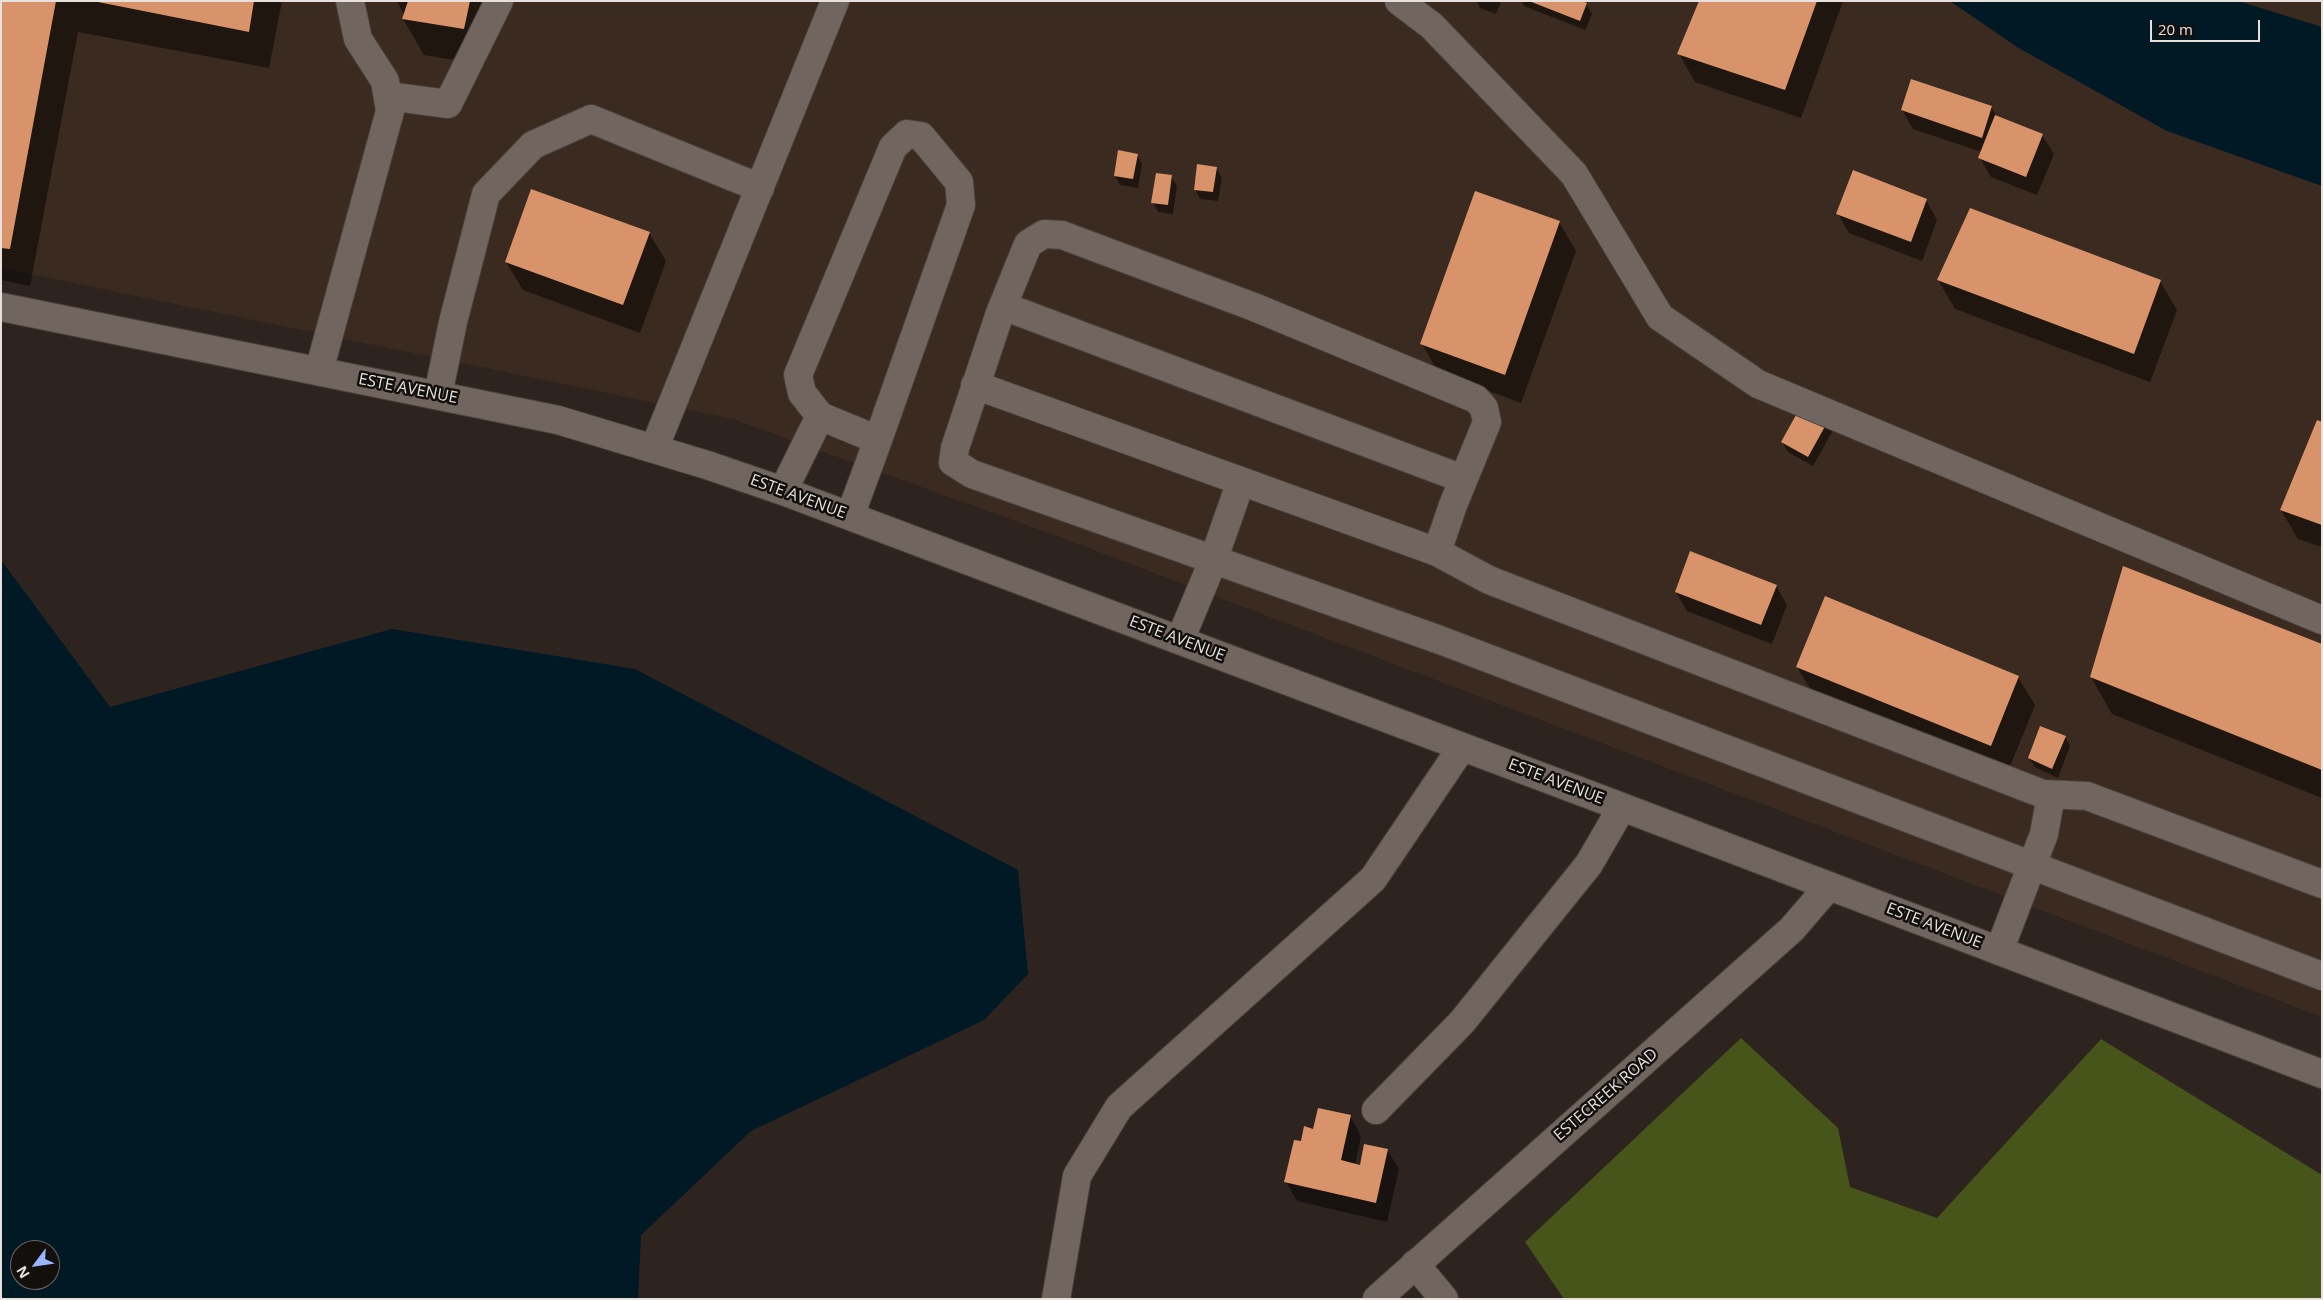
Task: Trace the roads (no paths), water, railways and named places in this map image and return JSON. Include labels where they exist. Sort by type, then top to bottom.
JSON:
[{"type":"street","points":[[319,372],[390,112],[385,80],[358,39],[350,1]]},
{"type":"street","points":[[388,96],[448,104],[499,1]]},
{"type":"street","points":[[654,449],[836,1]]},
{"type":"street","points":[[1398,1],[1432,26],[1574,174],[1660,317],[1758,384],[2322,620]]},
{"type":"street","points":[[438,395],[453,322],[486,194],[533,145],[591,119],[760,188]]},
{"type":"street","points":[[850,516],[878,440],[961,205],[959,182],[920,136],[907,134],[893,147],[798,375],[802,393],[820,416],[878,440]]},
{"type":"street","points":[[1437,552],[1463,479],[1487,422],[1484,408],[1476,399],[1254,307],[1071,238],[1062,235],[1044,234],[1028,244],[1003,306],[954,448],[953,462],[972,474],[1440,640],[2322,976]]},
{"type":"street","points":[[1003,306],[1463,479]]},
{"type":"street","name":"ESTE AVENUE","points":[[1,307],[558,420],[784,491],[1622,807],[2322,1074]]},
{"type":"street","points":[[975,385],[1437,552],[1488,580],[2051,796],[2087,796],[2322,884]]},
{"type":"street","points":[[784,491],[820,416]]},
{"type":"street","points":[[1180,640],[1213,561],[1241,481]]},
{"type":"street","points":[[1056,1299],[1077,1176],[1119,1107],[1373,879],[1462,747]]},
{"type":"street","points":[[1999,951],[2044,834],[2051,796]]},
{"type":"street","points":[[1376,1110],[1462,1022],[1589,864],[1622,807]]},
{"type":"street","name":"ESTECREEK ROAD","points":[[1377,1299],[1792,929],[1829,886]]},
{"type":"street","points":[[1415,1264],[1444,1299]]},
{"type":"water","points":[[1950,1],[2238,1],[2322,27],[2322,186],[2167,131],[2017,47]]},
{"type":"water","points":[[1,560],[110,707],[392,629],[635,669],[1018,870],[1028,974],[984,1020],[751,1131],[641,1235],[638,1299],[1,1299]]}]
